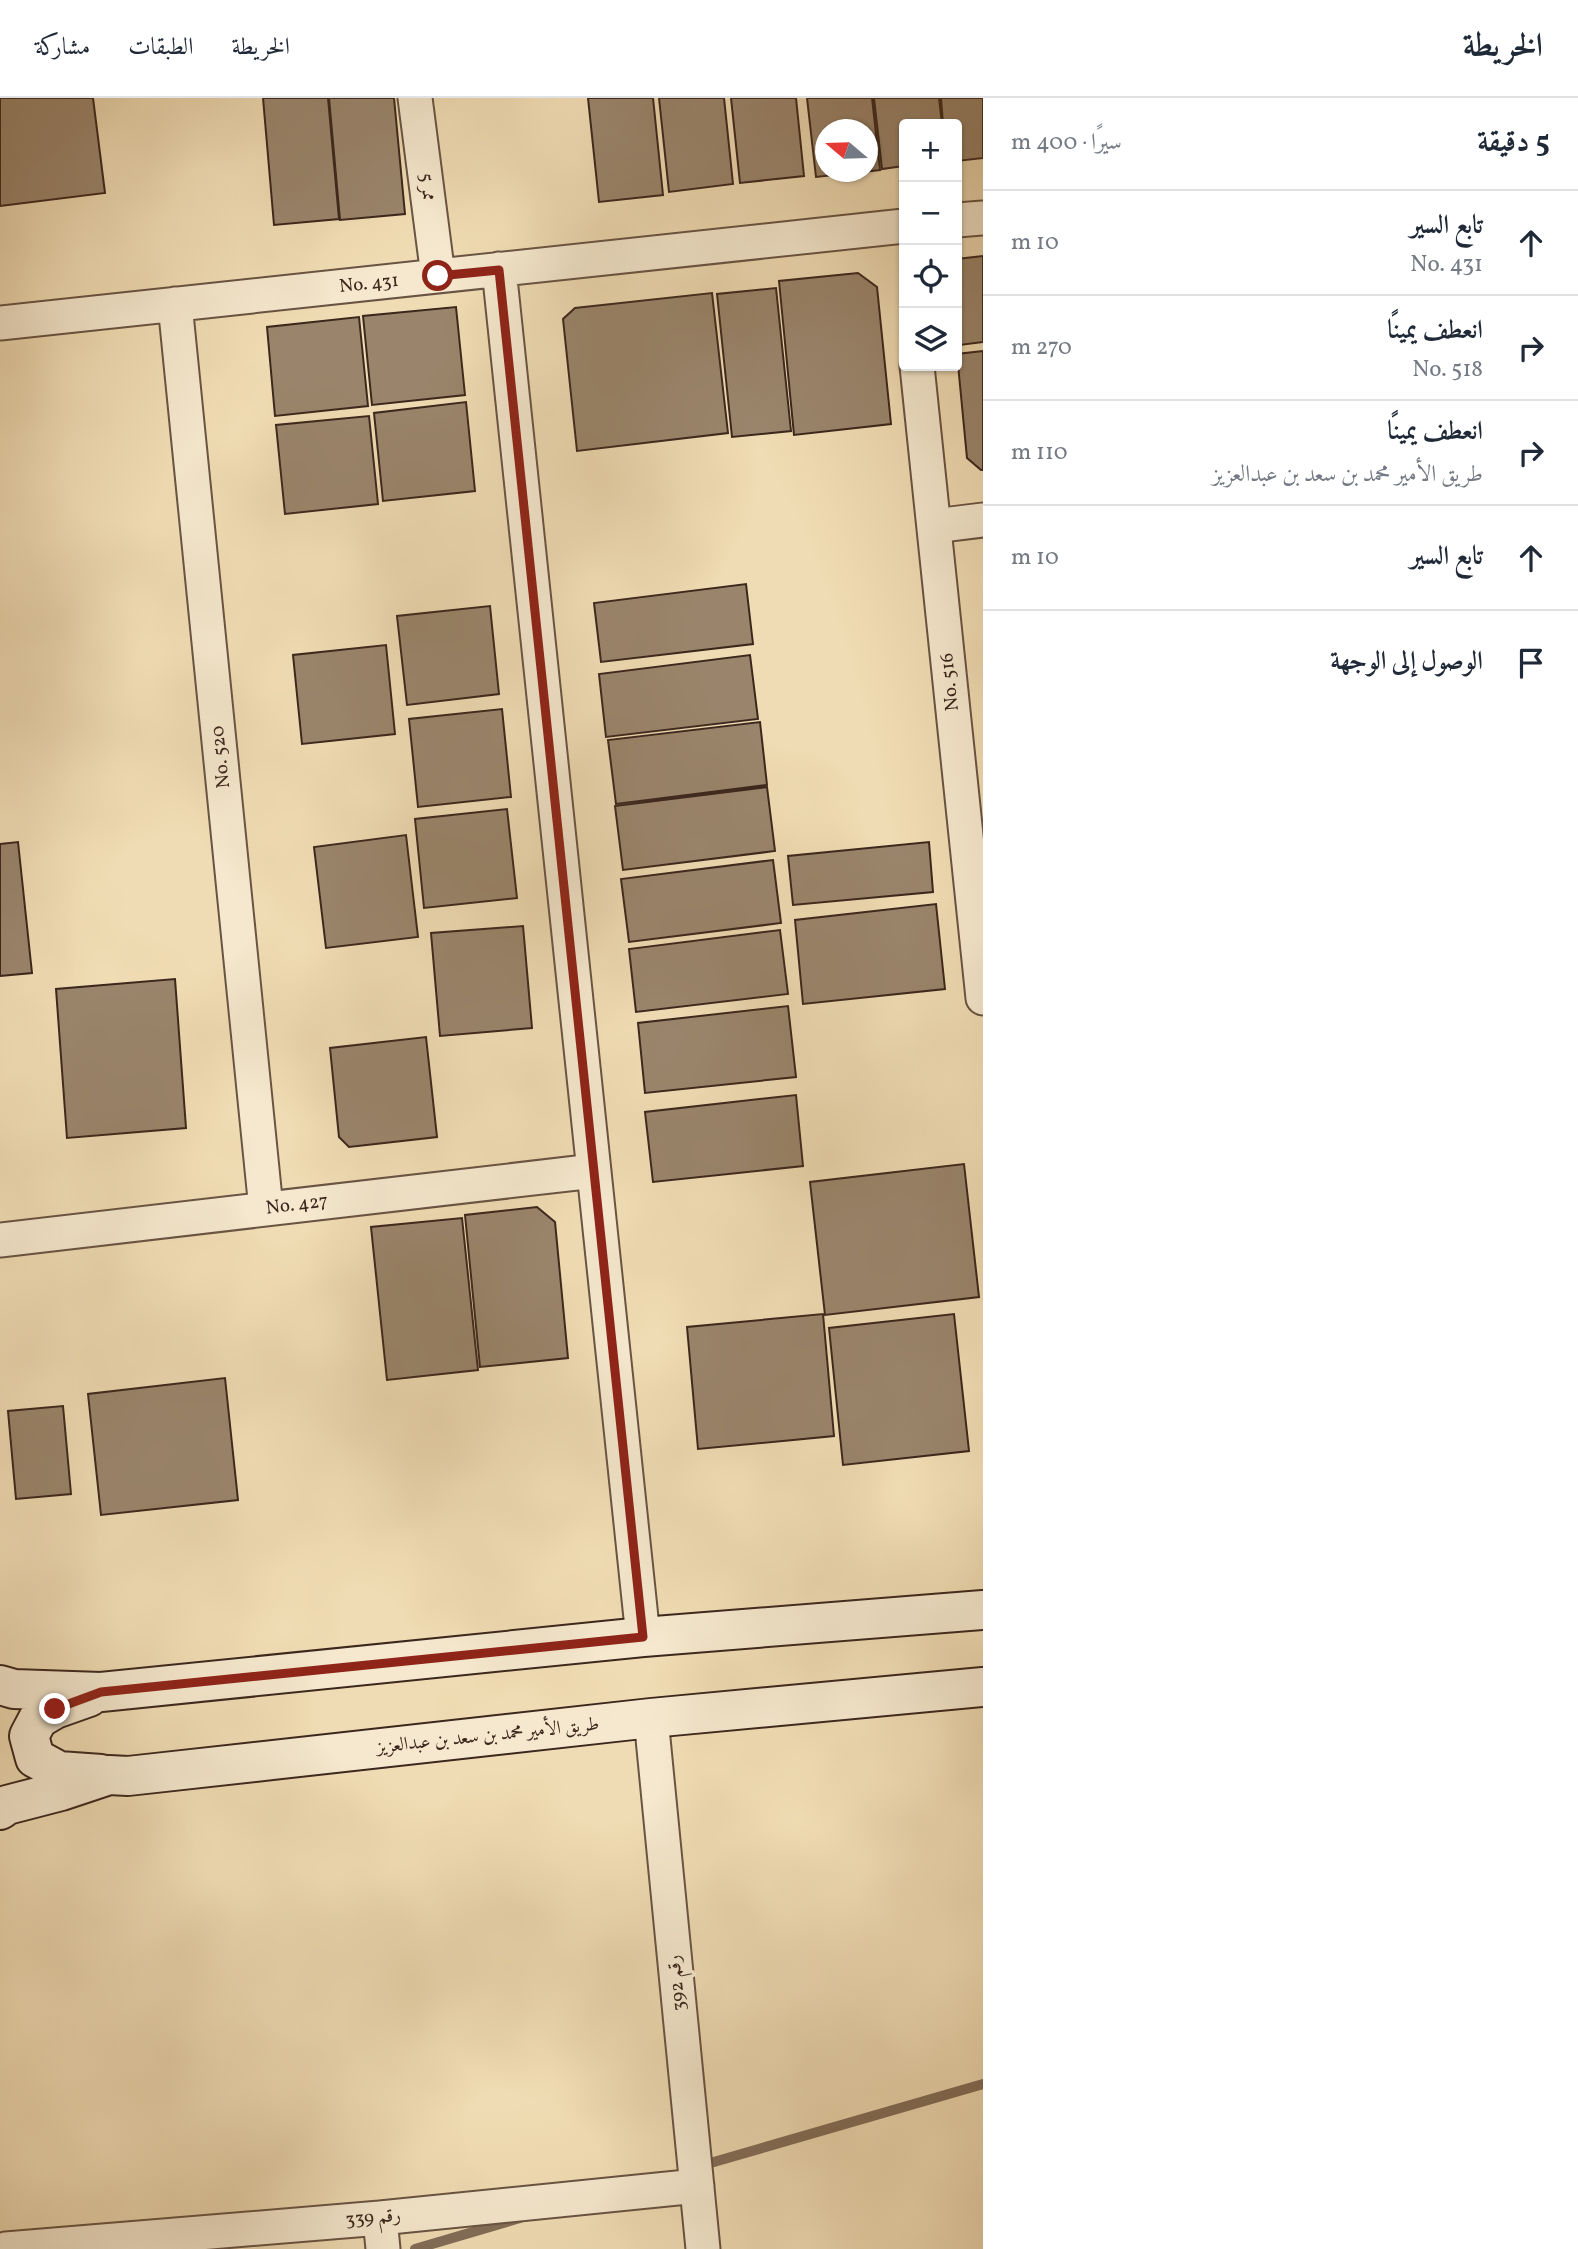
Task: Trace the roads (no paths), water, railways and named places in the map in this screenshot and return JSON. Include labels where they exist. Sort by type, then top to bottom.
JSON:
[{"type":"main road","points":[[0,1685],[14,1689],[101,1692],[643,1637],[983,1610]]},
{"type":"main road","name":"طريق الأمير محمد بن سعد بن عبدالعزيز","points":[[0,1810],[7,1805],[109,1775],[128,1776],[651,1718],[983,1688]]},
{"type":"main road","points":[[101,1692],[55,1709],[38,1719],[29,1736],[35,1758],[59,1771],[109,1775]]},
{"type":"street","name":"ممر 5","points":[[415,98],[438,276]]},
{"type":"street","points":[[962,220],[983,218]]},
{"type":"street","name":"No. 431","points":[[0,323],[438,276],[899,231]]},
{"type":"street","points":[[499,270],[643,1637]]},
{"type":"street","name":"No. 520","points":[[175,304],[266,1209]]},
{"type":"street","name":"No. 516","points":[[918,371],[983,999]]},
{"type":"street","points":[[934,526],[983,520]]},
{"type":"street","name":"No. 427","points":[[0,1240],[594,1171]]},
{"type":"street","name":"رقم 392","points":[[651,1718],[703,2249]]},
{"type":"street","name":"رقم 339","points":[[6,2249],[382,2234],[697,2186]]},
{"type":"waterway","points":[[700,2166],[983,2084]]},
{"type":"waterway","points":[[415,2249],[520,2218]]}]
